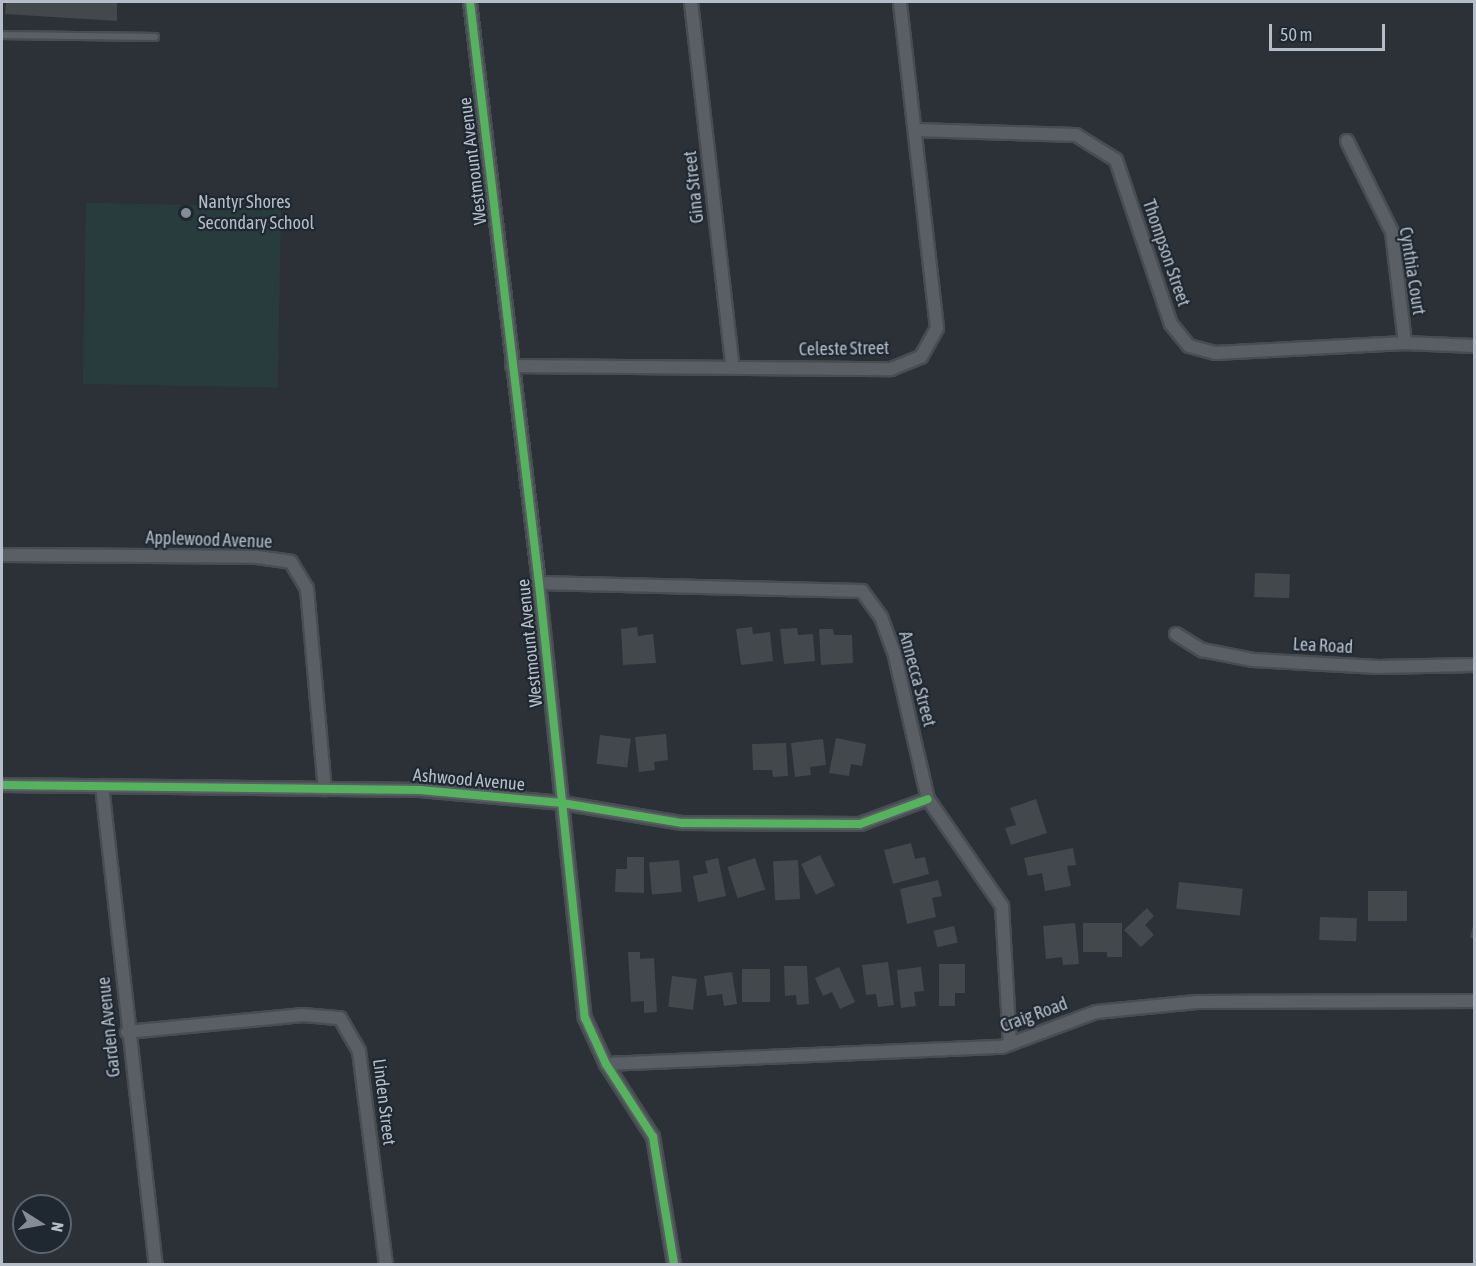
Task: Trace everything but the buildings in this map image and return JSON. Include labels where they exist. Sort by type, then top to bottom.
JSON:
[{"type":"street","name":"Westmount Avenue","points":[[470,2],[539,583],[585,1018],[606,1064],[653,1137],[674,1264]]},
{"type":"street","name":"Gina Street","points":[[692,2],[733,368]]},
{"type":"street","name":"Celeste Street","points":[[512,366],[891,369],[921,357],[937,328],[900,2]]},
{"type":"street","name":"Thompson Street","points":[[915,130],[1076,135],[1116,160],[1171,324],[1189,346],[1215,353],[1405,343],[1474,346]]},
{"type":"street","name":"Cynthia Court","points":[[1347,141],[1392,232],[1405,343]]},
{"type":"street","name":"Applewood Avenue","points":[[2,555],[257,557],[291,562],[307,589],[325,789]]},
{"type":"street","name":"Annecca Street","points":[[539,583],[862,591],[881,617],[894,652],[928,800],[1002,906],[1010,1044]]},
{"type":"street","name":"Lea Road","points":[[1176,634],[1202,650],[1253,660],[1378,667],[1474,665]]},
{"type":"street","name":"Ashwood Avenue","points":[[2,785],[420,790],[562,803],[682,822],[860,825],[928,800]]},
{"type":"street","name":"Garden Avenue","points":[[102,786],[156,1264]]},
{"type":"street","name":"Craig Road","points":[[606,1064],[1010,1044],[1096,1012],[1197,1002],[1474,1001]]},
{"type":"street","name":"Linden Street","points":[[128,1032],[303,1015],[340,1018],[359,1051],[386,1264]]},
{"type":"lane","points":[[2,34],[155,38]]},
{"type":"shaded area","points":[[86,203],[281,206],[278,387],[83,384]]},
{"type":"cycle path","points":[[470,2],[539,583],[585,1018],[606,1064],[653,1137],[674,1264]]},
{"type":"cycle path","points":[[2,785],[420,790],[562,803],[682,823],[860,824],[928,799]]},
{"type":"place","name":"Nantyr Shores Secondary School","points":[[186,213]]}]
